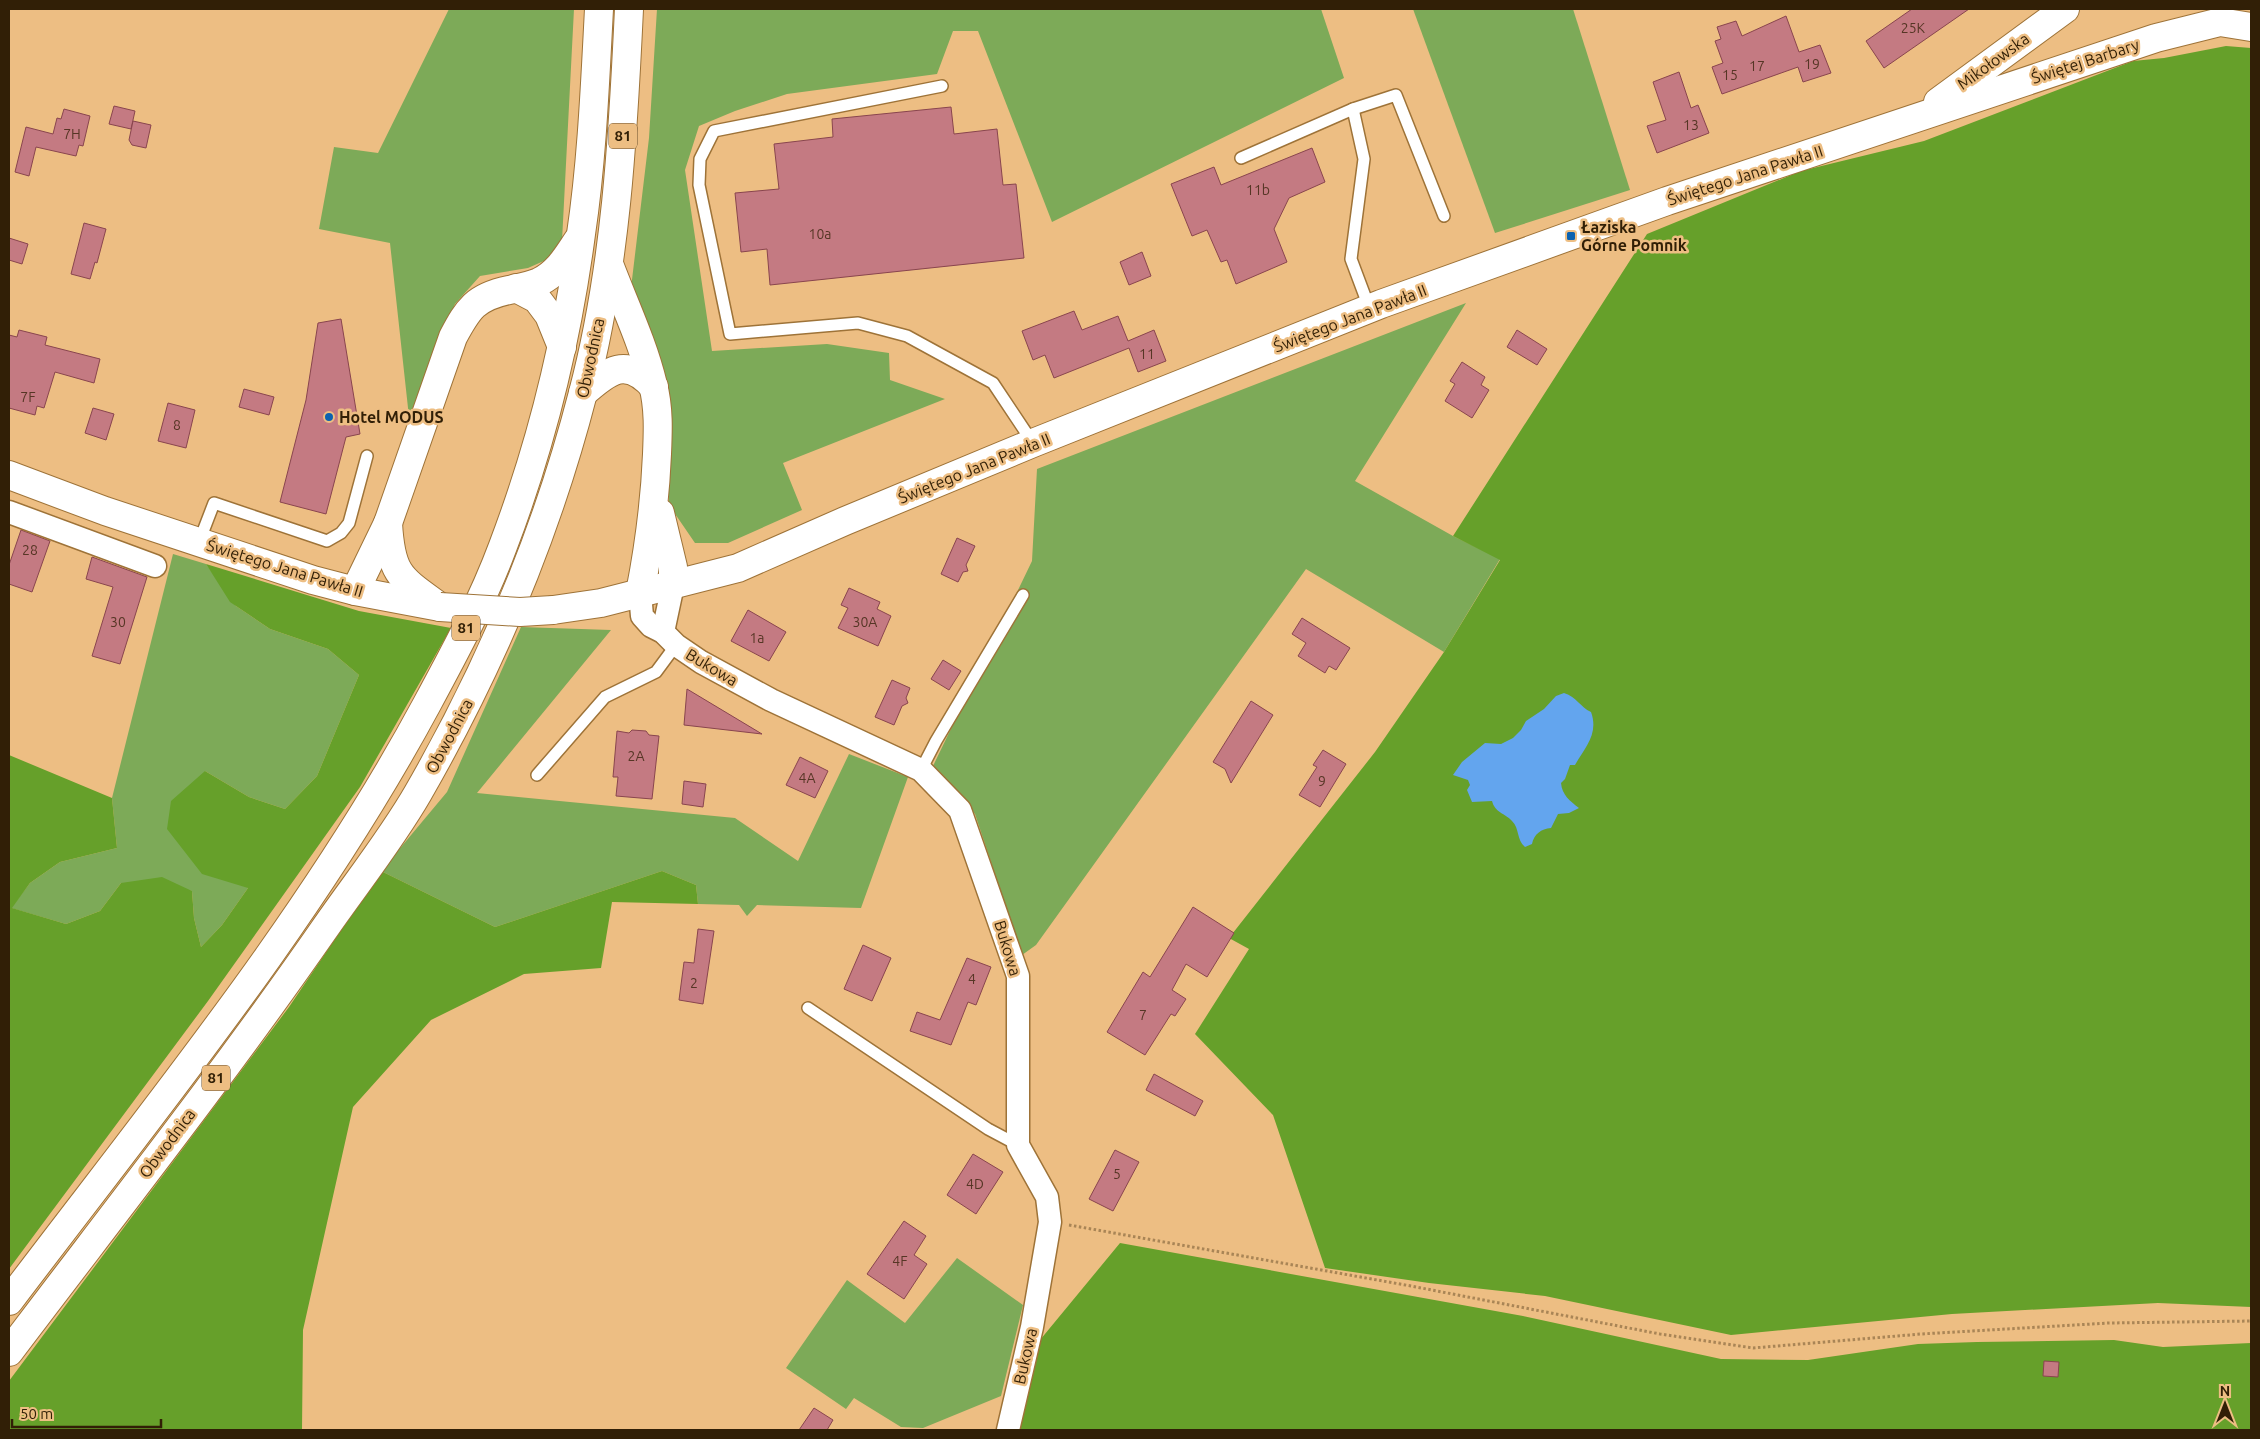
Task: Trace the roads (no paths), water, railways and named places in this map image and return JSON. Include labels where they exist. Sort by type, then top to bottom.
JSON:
[{"type":"main road","name":"Obwodnica","points":[[9,1301],[243,990],[316,885],[394,766],[442,675],[493,571],[533,456],[562,347],[581,234],[594,110],[598,9]]},
{"type":"main road","name":"Obwodnica","points":[[9,1352],[266,1013],[415,798],[473,692],[522,578],[557,479],[583,393],[609,262],[624,121],[630,9]]},
{"type":"main road","name":"Mikołowska","points":[[1921,115],[2065,9]]},
{"type":"main road","name":"Świętej Barbary","points":[[1921,115],[2156,38],[2216,15],[2251,27]]},
{"type":"main road","name":"Świętego Jana Pawła II","points":[[9,475],[312,580],[355,591],[440,607],[478,610],[553,610],[601,603],[738,568],[845,521],[1033,443],[1372,308],[1667,201],[1864,136],[1921,115]]},
{"type":"main road","points":[[355,591],[388,522],[452,337],[466,311],[482,299],[497,292],[539,282],[561,266],[581,234]]},
{"type":"main road","points":[[609,262],[642,346],[654,387],[658,418],[655,490],[640,593]]},
{"type":"main road","points":[[516,288],[537,299],[550,314],[562,347]]},
{"type":"main road","points":[[583,393],[606,373],[621,368],[642,373],[654,387]]},
{"type":"main road","points":[[655,490],[673,567],[673,585]]},
{"type":"main road","points":[[388,522],[389,548],[397,570],[405,582],[440,607]]},
{"type":"street","points":[[9,512],[155,566]]},
{"type":"street","points":[[669,638],[673,585]]},
{"type":"street","name":"Bukowa","points":[[640,593],[642,616],[651,626],[701,662],[771,700],[921,770],[960,810],[1018,976],[1018,1145],[1047,1197],[1050,1222],[1046,1256],[1032,1327],[1008,1430]]},
{"type":"lane","points":[[942,86],[714,131],[700,159],[699,186],[730,334],[858,323],[907,336],[993,382],[1033,443]]},
{"type":"lane","points":[[1241,158],[1353,109],[1396,95],[1444,216]]},
{"type":"lane","points":[[1353,109],[1364,159],[1351,259],[1366,299],[1372,308]]},
{"type":"lane","points":[[200,542],[214,503],[327,541],[341,533],[349,523],[367,456]]},
{"type":"lane","points":[[921,770],[936,741],[1023,596]]},
{"type":"lane","points":[[537,775],[605,697],[656,672],[669,638]]},
{"type":"lane","points":[[808,1008],[988,1129],[1018,1145]]},
{"type":"water","points":[[1564,693],[1591,712],[1593,720],[1590,740],[1575,765],[1570,765],[1565,779],[1561,783],[1565,794],[1579,808],[1569,813],[1558,814],[1551,828],[1538,833],[1534,837],[1532,844],[1525,847],[1520,841],[1512,821],[1493,805],[1492,801],[1472,802],[1467,790],[1470,785],[1468,780],[1453,775],[1462,762],[1485,743],[1501,744],[1513,738],[1526,721],[1544,709],[1556,696]]},
{"type":"place","name":"Łaziska Górne Pomnik","points":[[1571,236]]},
{"type":"place","name":"Hotel MODUS","points":[[329,417]]}]
